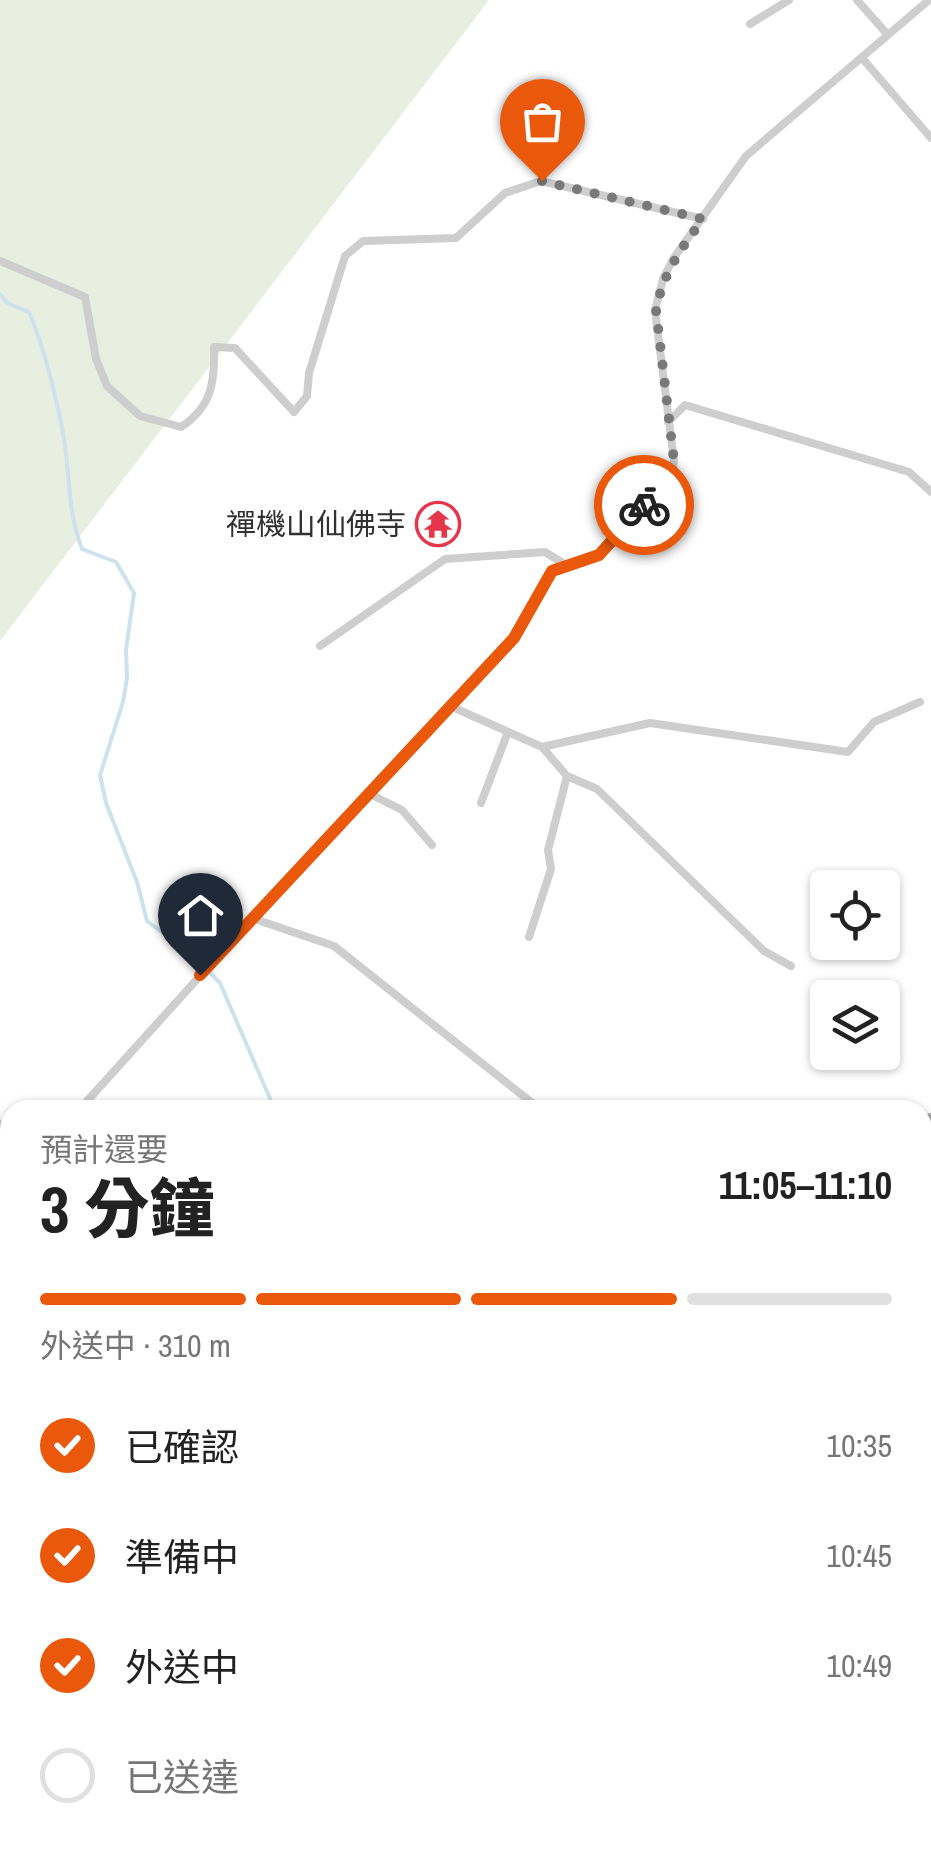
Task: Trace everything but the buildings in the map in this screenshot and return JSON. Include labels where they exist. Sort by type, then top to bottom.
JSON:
[{"type":"lane","points":[[750,24],[788,0]]},
{"type":"lane","points":[[857,0],[888,36]]},
{"type":"lane","points":[[87,1100],[514,638],[552,571],[599,555],[671,478],[674,461],[656,310],[668,269],[746,156],[930,0]]},
{"type":"lane","points":[[862,58],[931,138]]},
{"type":"lane","points":[[0,260],[84,296],[96,360],[107,386],[140,416],[181,427],[198,416],[215,384],[214,346],[235,348],[294,412],[307,396],[309,373],[345,256],[363,241],[456,238],[504,193],[542,181],[703,219]]},
{"type":"lane","points":[[668,422],[685,405],[909,472],[931,492]]},
{"type":"lane","points":[[320,646],[446,558],[545,552],[566,565]]},
{"type":"lane","points":[[542,748],[650,723],[848,752],[874,722],[920,702]]},
{"type":"lane","points":[[450,706],[542,748],[567,776],[597,789],[764,951],[791,966]]},
{"type":"lane","points":[[481,803],[508,732]]},
{"type":"lane","points":[[528,938],[551,870],[548,850],[567,776]]},
{"type":"lane","points":[[368,793],[402,810],[432,845]]},
{"type":"lane","points":[[252,918],[334,946],[528,1100]]},
{"type":"shaded area","points":[[0,0],[489,0],[0,641]]},
{"type":"waterway","points":[[0,294],[7,303],[29,312],[40,341],[60,418],[73,519],[82,549],[116,562],[134,593],[123,702],[100,775],[106,803],[137,882],[147,921],[195,957],[220,983],[271,1100]]},
{"type":"way so far","points":[[542,181],[703,219],[673,259],[659,293],[656,310],[674,461],[671,478],[644,505]]},
{"type":"place","name":"禪機山仙佛寺","points":[[438,524]]},
{"type":"route","points":[[200,975],[514,638],[552,571],[599,555],[644,505]]}]
